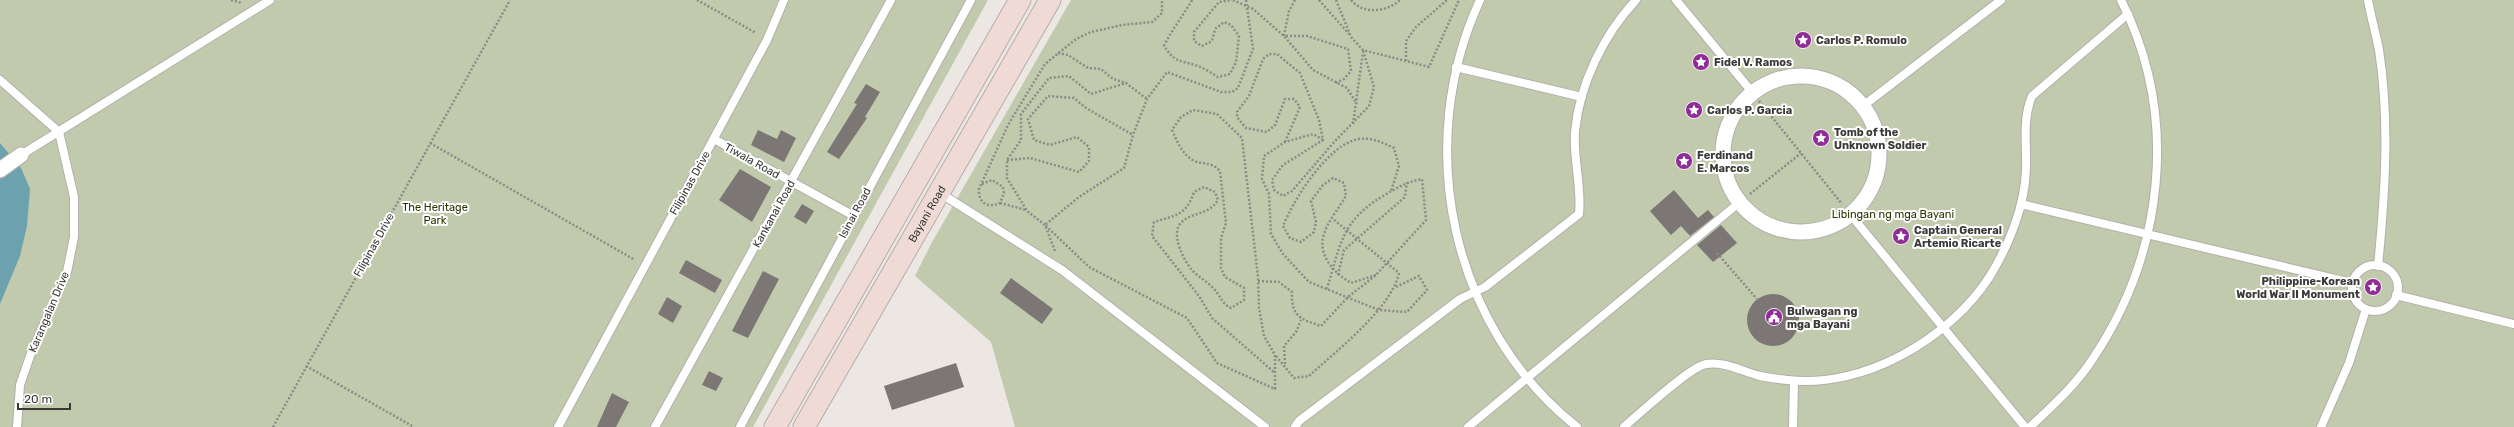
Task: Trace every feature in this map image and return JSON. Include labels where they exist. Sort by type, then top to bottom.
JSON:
[{"type":"main road","points":[[775,427],[1020,0]]},
{"type":"main road","name":"Bayani Road","points":[[804,427],[1050,0]]},
{"type":"street","points":[[1810,76],[1839,86],[1863,106],[1876,133],[1878,163],[1869,191],[1850,214],[1823,228],[1792,231],[1763,222],[1740,202],[1726,175],[1723,144],[1732,116],[1752,92],[1779,78],[1810,76]]},
{"type":"street","points":[[0,170],[21,155]]},
{"type":"lane","points":[[21,155],[270,0]]},
{"type":"lane","name":"Filipinas Drive","points":[[558,427],[767,40],[784,0]]},
{"type":"lane","name":"Kankanai Road","points":[[655,427],[891,0]]},
{"type":"lane","name":"Isinai Road","points":[[740,427],[971,0]]},
{"type":"lane","points":[[1480,0],[1470,23],[1456,67],[1448,112],[1446,166],[1449,204],[1459,249],[1474,292],[1498,337],[1527,378],[1562,415],[1577,427]]},
{"type":"lane","points":[[1295,427],[1299,421],[1460,299],[1485,287],[1579,214],[1575,131],[1582,97],[1595,62],[1613,29],[1636,0]]},
{"type":"lane","points":[[1676,0],[1752,92]]},
{"type":"lane","points":[[1863,106],[2001,0]]},
{"type":"lane","points":[[2030,427],[2062,398],[2091,362],[2116,322],[2135,279],[2149,234],[2156,190],[2157,168],[2157,145],[2153,101],[2143,56],[2128,14],[2121,0]]},
{"type":"lane","points":[[2368,0],[2379,50],[2384,113],[2384,188],[2378,266]]},
{"type":"lane","points":[[1624,427],[1699,366],[1716,364],[1760,376],[1794,381],[1831,378],[1874,367],[1906,354],[1943,329],[1969,303],[1990,276],[2009,240],[2021,204],[2026,170],[2025,115],[2032,96],[2128,14]]},
{"type":"lane","points":[[1456,67],[1582,97]]},
{"type":"lane","points":[[0,80],[59,132]]},
{"type":"lane","name":"Karangalan Drive","points":[[17,427],[20,385],[30,356],[67,272],[74,237],[74,197],[59,132]]},
{"type":"lane","name":"Tiwala Road","points":[[714,139],[854,216]]},
{"type":"lane","points":[[939,192],[1062,270],[1265,427]]},
{"type":"lane","points":[[1468,427],[1740,202]]},
{"type":"lane","points":[[2021,204],[2352,284]]},
{"type":"lane","points":[[1850,214],[2025,427]]},
{"type":"lane","points":[[2378,266],[2387,269],[2394,276],[2397,285],[2396,295],[2392,303],[2384,309],[2375,311],[2366,309],[2357,303],[2353,294],[2352,284],[2362,269],[2378,266]]},
{"type":"lane","points":[[2396,295],[2514,324]]},
{"type":"lane","points":[[2321,427],[2349,364],[2366,309]]},
{"type":"lane","points":[[1793,427],[1794,381]]},
{"type":"path","name":"Filipinas Drive","points":[[272,427],[510,0]]},
{"type":"path","points":[[698,0],[767,40]]},
{"type":"path","points":[[1027,211],[1000,203],[989,206],[980,199],[979,188],[1008,125],[1045,64],[1076,39],[1091,32],[1122,25],[1152,22],[1162,13],[1162,0]]},
{"type":"path","points":[[1192,0],[1182,18],[1172,28],[1164,46],[1171,56],[1180,63],[1196,65],[1218,77],[1230,74],[1236,62],[1239,36],[1231,25],[1224,22],[1215,29],[1212,41],[1202,46],[1194,41],[1194,32],[1219,2],[1232,0],[1254,9],[1284,36],[1313,70],[1346,88],[1357,104]]},
{"type":"path","points":[[1045,225],[1079,197],[1124,168],[1133,135],[1147,99],[1167,72],[1221,92],[1232,92],[1238,88],[1253,49],[1246,0]]},
{"type":"path","points":[[1284,36],[1289,11],[1295,0]]},
{"type":"path","points":[[1319,0],[1363,50],[1374,87],[1369,106],[1353,125],[1335,141],[1292,191],[1283,196],[1274,190],[1272,180],[1283,165],[1323,140]]},
{"type":"path","points":[[1336,0],[1351,37]]},
{"type":"path","points":[[1351,0],[1357,7],[1368,11],[1390,7],[1400,0]]},
{"type":"path","points":[[1406,61],[1406,41],[1420,23],[1447,0]]},
{"type":"path","points":[[1363,50],[1429,67],[1459,0]]},
{"type":"path","points":[[1284,36],[1307,36],[1348,49],[1351,71],[1344,79],[1335,83]]},
{"type":"path","points":[[1353,125],[1363,50]]},
{"type":"path","points":[[1058,53],[1068,55],[1088,68],[1101,69],[1113,79],[1126,83],[1147,99]]},
{"type":"path","points":[[1285,142],[1300,107],[1294,99],[1285,99],[1275,124],[1267,132],[1246,128],[1237,117],[1237,112],[1249,96],[1263,59],[1269,54],[1277,54],[1300,73],[1319,120],[1323,140]]},
{"type":"path","points":[[1126,83],[1092,94],[1069,76],[1049,78],[1021,114],[1021,140],[1007,160],[1007,178],[1027,211],[1045,225],[1089,267],[1187,318],[1217,363],[1275,388],[1275,355]]},
{"type":"path","points":[[1752,92],[1850,214]]},
{"type":"path","points":[[1007,160],[1030,158],[1079,172],[1089,161],[1089,147],[1077,137],[1050,145],[1034,140],[1028,119],[1048,96],[1074,98],[1086,108],[1133,135]]},
{"type":"path","points":[[1275,373],[1212,318],[1199,296],[1152,236],[1154,222],[1178,215],[1189,207],[1194,192],[1204,187],[1215,192],[1218,200],[1212,209],[1187,218],[1179,225],[1178,245],[1192,269],[1214,289],[1224,304],[1232,308],[1244,300],[1244,288],[1226,277],[1221,268],[1222,238],[1226,223],[1220,171],[1214,164],[1192,160],[1180,148],[1172,130],[1181,117],[1193,110],[1217,114],[1242,138],[1258,281],[1259,308],[1264,336],[1275,355],[1285,364],[1294,378],[1309,376],[1379,310],[1396,287],[1419,276],[1427,290],[1407,312],[1379,310],[1309,282],[1283,254],[1271,234],[1269,194],[1262,179],[1264,156],[1285,142],[1313,134],[1323,140]]},
{"type":"path","points":[[1376,275],[1351,282],[1338,275],[1324,255],[1323,235],[1346,196],[1344,183],[1333,178],[1323,185],[1311,201],[1316,222],[1314,232],[1302,242],[1290,238],[1283,226],[1288,212],[1322,164],[1343,145],[1359,139],[1376,140],[1394,148],[1399,166],[1391,191]]},
{"type":"path","points":[[430,143],[645,266]]},
{"type":"path","points":[[1740,202],[1801,154]]},
{"type":"path","points":[[1258,281],[1279,282],[1292,292],[1291,306],[1301,320],[1321,326],[1348,297],[1376,275],[1426,220],[1422,178],[1407,182],[1364,207],[1347,228],[1326,289]]},
{"type":"path","points":[[982,184],[992,180],[1002,187],[1004,193],[1000,203]]},
{"type":"path","points":[[1338,275],[1344,250],[1357,237],[1405,197],[1407,182]]},
{"type":"path","points":[[1333,219],[1347,228],[1398,273],[1396,287]]},
{"type":"path","points":[[1045,225],[1062,270]]},
{"type":"path","points":[[1717,253],[1757,299]]},
{"type":"path","points":[[1285,364],[1284,346],[1296,332],[1301,320]]},
{"type":"path","points":[[306,366],[414,427]]},
{"type":"green space","name":"The Heritage Park","points":[[0,0],[988,0],[753,427],[0,427]]},
{"type":"green space","name":"Libingan ng mga Bayani","points":[[1071,0],[2514,0],[2514,427],[1015,427],[991,342],[915,276],[931,244]]},
{"type":"water","points":[[0,143],[21,168],[30,189],[27,226],[20,256],[0,304]]},
{"type":"building","points":[[866,84],[880,92],[865,117],[867,118],[839,159],[827,152],[857,104],[854,103]]},
{"type":"building","points":[[758,130],[777,139],[781,130],[796,138],[784,162],[751,145]]},
{"type":"building","points":[[740,169],[771,187],[752,222],[719,200]]},
{"type":"building","points":[[1674,190],[1698,218],[1708,210],[1714,217],[1690,236],[1681,226],[1671,235],[1650,211]]},
{"type":"building","points":[[802,204],[814,211],[806,224],[794,217]]},
{"type":"building","points":[[1721,225],[1737,243],[1713,262],[1697,245]]},
{"type":"building","points":[[686,260],[722,280],[715,293],[679,273]]},
{"type":"building","points":[[763,271],[779,279],[748,338],[732,331]]},
{"type":"building","points":[[1011,278],[1053,309],[1042,324],[1000,293]]},
{"type":"building","name":"Bulwagan ng mga Bayani","points":[[1768,294],[1778,294],[1792,301],[1799,315],[1799,325],[1792,339],[1778,346],[1768,346],[1758,342],[1751,335],[1747,325],[1747,315],[1751,305],[1758,298]]},
{"type":"building","points":[[667,297],[682,306],[673,323],[658,314]]},
{"type":"building","points":[[956,363],[964,387],[892,410],[884,386]]},
{"type":"building","points":[[709,371],[723,378],[716,391],[702,385]]},
{"type":"building","points":[[612,393],[629,402],[616,427],[597,427]]},
{"type":"place","name":"Carlos P. Romulo","points":[[1803,40]]},
{"type":"place","name":"Fidel V. Ramos","points":[[1701,62]]},
{"type":"place","name":"Carlos P. Garcia","points":[[1694,110]]},
{"type":"place","name":"Tomb of the Unknown Soldier","points":[[1821,138]]},
{"type":"place","name":"Ferdinand E. Marcos","points":[[1684,161]]},
{"type":"place","name":"Captain General Artemio Ricarte","points":[[1901,236]]},
{"type":"place","name":"Philippine-Korean World War II Monument","points":[[2373,287]]},
{"type":"place","name":"Bulwagan ng mga Bayani","points":[[1774,317]]}]
